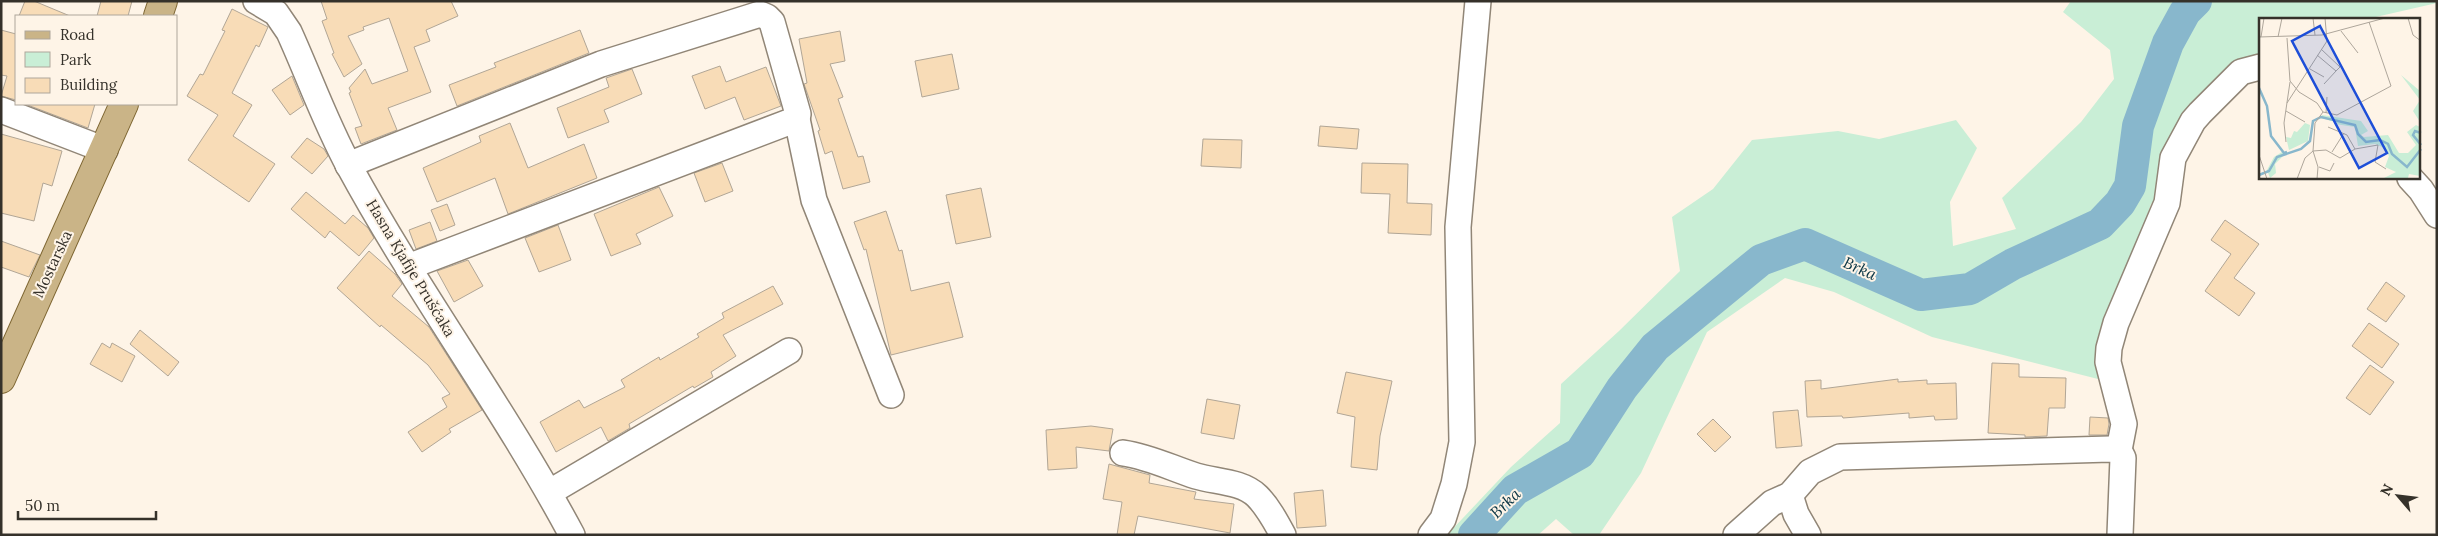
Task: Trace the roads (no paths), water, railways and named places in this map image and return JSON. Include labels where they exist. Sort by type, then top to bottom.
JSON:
[{"type":"main road","points":[[158,15],[163,1]]},
{"type":"main road","name":"Mostarska","points":[[1,379],[124,105]]},
{"type":"street","name":"Hasna Kjafije Prušćaka","points":[[256,1],[276,13],[289,32],[348,165],[408,267],[550,492],[572,535]]},
{"type":"street","points":[[1431,535],[1442,519],[1454,484],[1462,442],[1458,226],[1478,1]]},
{"type":"street","points":[[348,165],[601,64],[760,14],[772,22],[798,114],[797,119],[814,200],[891,395]]},
{"type":"street","points":[[2120,535],[2123,458],[2119,450],[2124,424],[2108,362],[2109,348],[2116,323],[2168,203],[2173,158],[2193,121],[2241,72],[2259,68]]},
{"type":"street","points":[[1,110],[105,150]]},
{"type":"street","points":[[408,267],[797,119]]},
{"type":"street","points":[[2411,179],[2421,190],[2437,215]]},
{"type":"street","points":[[550,492],[789,351]]},
{"type":"street","points":[[1736,535],[1772,503],[1790,495],[1810,472],[1840,457],[2119,450]]},
{"type":"street","points":[[1123,454],[1144,456],[1195,476],[1241,486],[1257,496],[1271,514],[1283,535]]},
{"type":"street","points":[[1790,495],[1796,514],[1808,535]]},
{"type":"waterway","name":"Brka","points":[[1474,535],[1515,490],[1580,453],[1622,388],[1655,347],[1761,260],[1805,244],[1921,295],[1970,289],[2013,264],[2100,224],[2120,203],[2130,186],[2138,126],[2168,43],[2185,12],[2196,1]]}]
